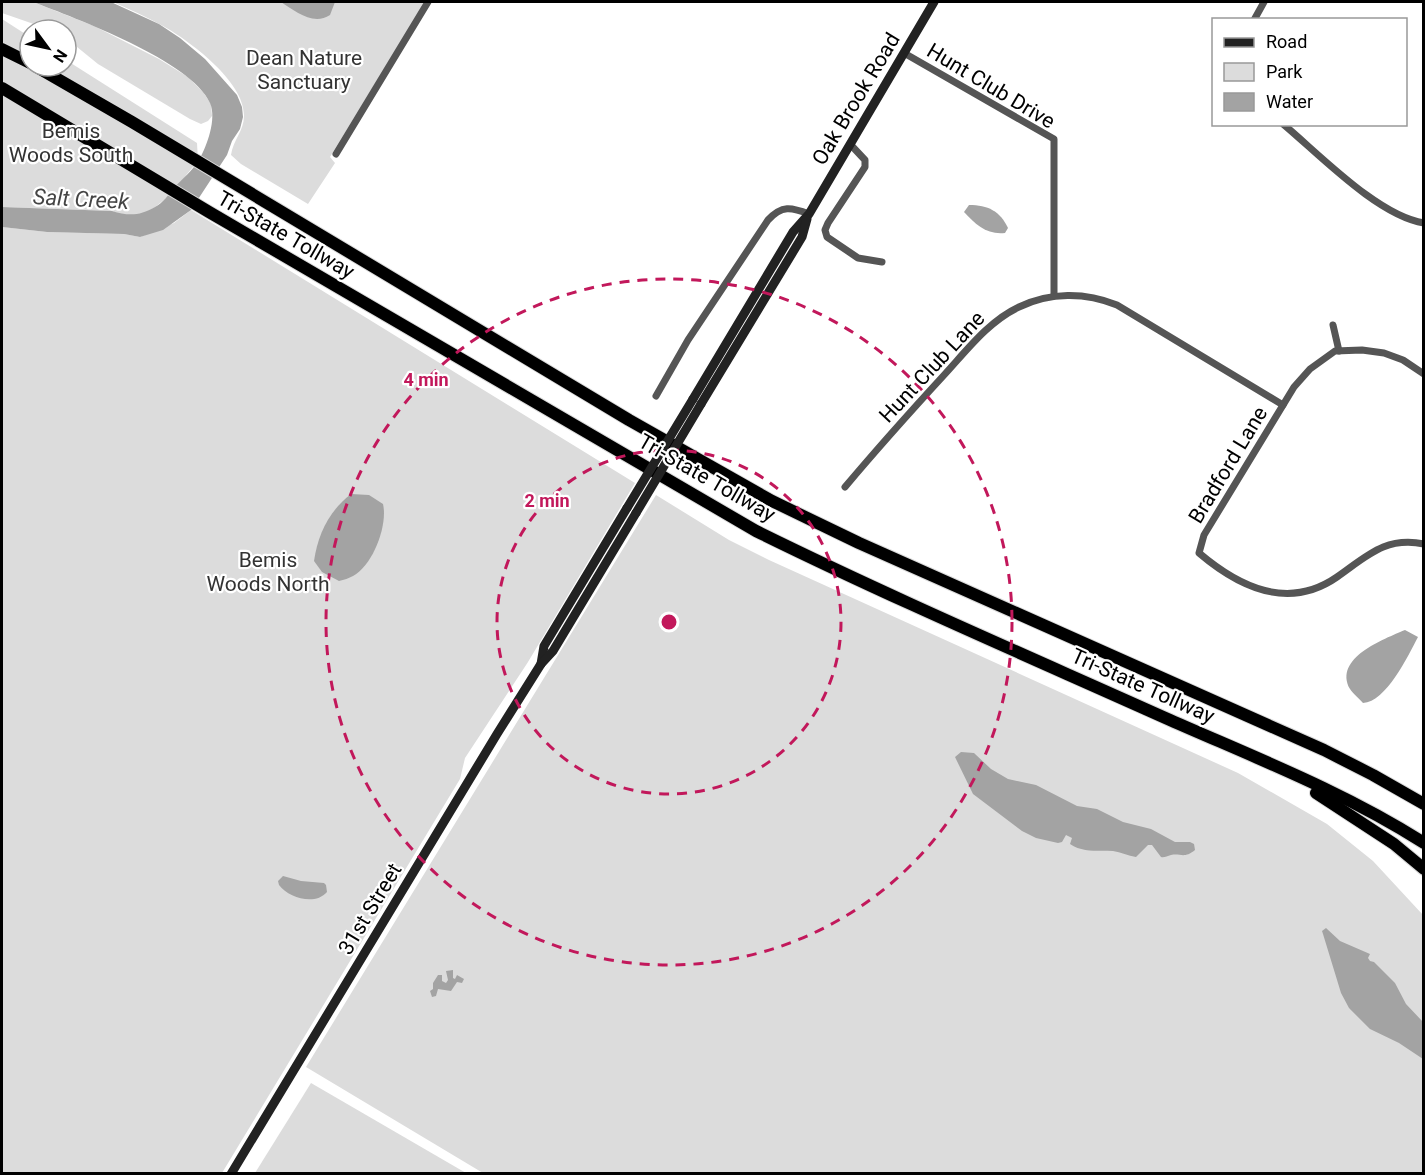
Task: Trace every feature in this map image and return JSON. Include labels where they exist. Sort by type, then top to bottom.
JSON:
[{"type":"highway","points":[[2,49],[18,57]]},
{"type":"highway","name":"Tri-State Tollway","points":[[56,78],[639,426],[772,501],[859,543],[1324,750],[1424,804]]},
{"type":"highway","name":"Tri-State Tollway","points":[[2,88],[209,212],[756,531],[844,574],[1308,781],[1424,843]]},
{"type":"highway","points":[[1242,752],[1345,810],[1394,844],[1424,869]]},
{"type":"main road","name":"Oak Brook Road","points":[[697,402],[802,237],[809,214],[934,2]]},
{"type":"main road","name":"31st Street","points":[[231,1173],[541,664],[553,651],[631,511],[697,402]]},
{"type":"street","points":[[336,154],[428,2]]},
{"type":"street","points":[[1255,18],[1264,2]]},
{"type":"street","name":"Hunt Club Drive","points":[[904,53],[1054,140],[1054,296]]},
{"type":"street","points":[[1285,126],[1378,204],[1403,217],[1424,223]]},
{"type":"street","points":[[850,144],[865,159],[865,167],[825,230],[827,237],[858,258],[882,262]]},
{"type":"street","points":[[656,396],[688,340],[768,220],[786,207],[809,214]]},
{"type":"street","name":"Hunt Club Lane","points":[[844,487],[991,325],[1020,306],[1054,296],[1088,297],[1117,305],[1283,405]]},
{"type":"street","points":[[1333,325],[1339,351],[1362,350],[1384,353],[1403,360],[1424,374]]},
{"type":"street","name":"Bradford Lane","points":[[1339,351],[1335,351],[1304,374],[1204,535],[1199,553],[1250,587],[1282,594],[1304,593],[1320,587],[1371,553],[1392,543],[1424,544]]},
{"type":"green space","points":[[2,2],[33,2],[74,18],[18,19],[2,13]]},
{"type":"green space","name":"Dean Nature Sanctuary","points":[[113,2],[425,2],[330,157],[335,163],[308,204],[241,164],[231,155],[244,121],[242,103],[236,90],[214,64],[174,33],[151,19]]},
{"type":"green space","name":"Bemis Woods South","points":[[2,19],[18,29],[18,78],[78,78],[78,68],[197,143],[198,161],[157,206],[136,216],[125,216],[112,211],[2,207]]},
{"type":"green space","points":[[78,20],[159,59],[188,77],[211,104],[212,116],[201,124],[190,119],[98,64],[78,48]]},
{"type":"green space","name":"Bemis Woods North","points":[[191,210],[635,483],[528,662],[465,758],[460,779],[222,1173],[2,1173],[2,227],[47,232],[124,234],[140,237],[174,223]]},
{"type":"green space","points":[[656,495],[729,540],[769,560],[1238,773],[1327,824],[1373,861],[1423,915],[1423,1173],[483,1173],[306,1067]]},
{"type":"green space","points":[[311,1083],[466,1173],[255,1173]]},
{"type":"water","points":[[33,2],[111,2],[159,24],[180,38],[205,59],[237,95],[243,117],[240,129],[227,155],[191,210],[163,230],[140,237],[124,234],[47,232],[2,227],[2,207],[112,211],[123,214],[139,214],[150,210],[163,201],[191,171],[205,147],[212,124],[212,109],[199,87],[157,57],[78,18]]},
{"type":"water","points":[[281,2],[335,2],[330,15],[317,19],[304,16]]},
{"type":"water","points":[[969,205],[982,206],[997,213],[1008,228],[1005,233],[987,231],[978,225],[964,212]]},
{"type":"water","points":[[351,494],[369,495],[383,504],[383,523],[373,554],[367,563],[353,576],[339,581],[322,572],[314,561],[318,542],[326,524],[336,508]]},
{"type":"water","points":[[1405,630],[1418,637],[1402,666],[1380,695],[1372,701],[1363,703],[1350,689],[1347,678],[1348,668],[1363,651]]},
{"type":"water","points":[[961,752],[974,753],[991,769],[1008,779],[1036,785],[1077,806],[1097,809],[1123,822],[1151,829],[1175,842],[1190,842],[1194,844],[1195,850],[1185,855],[1161,857],[1152,845],[1148,845],[1136,857],[1113,851],[1080,849],[1070,844],[1072,838],[1066,835],[1062,842],[1058,843],[1036,838],[1022,831],[973,794],[955,757]]},
{"type":"water","points":[[283,876],[301,881],[324,883],[327,892],[316,899],[295,897],[279,885],[278,881]]},
{"type":"water","points":[[1326,928],[1340,941],[1370,954],[1368,958],[1370,961],[1374,962],[1395,983],[1406,1004],[1423,1022],[1423,1059],[1399,1043],[1370,1029],[1349,1008],[1341,993],[1322,931]]},
{"type":"water","points":[[453,970],[453,978],[455,979],[457,975],[464,979],[462,983],[457,982],[451,991],[438,989],[436,996],[432,997],[430,991],[438,975],[442,975],[442,981],[446,983],[448,980],[446,971]]},
{"type":"water label","name":"Salt Creek","points":[[81,199]]}]
